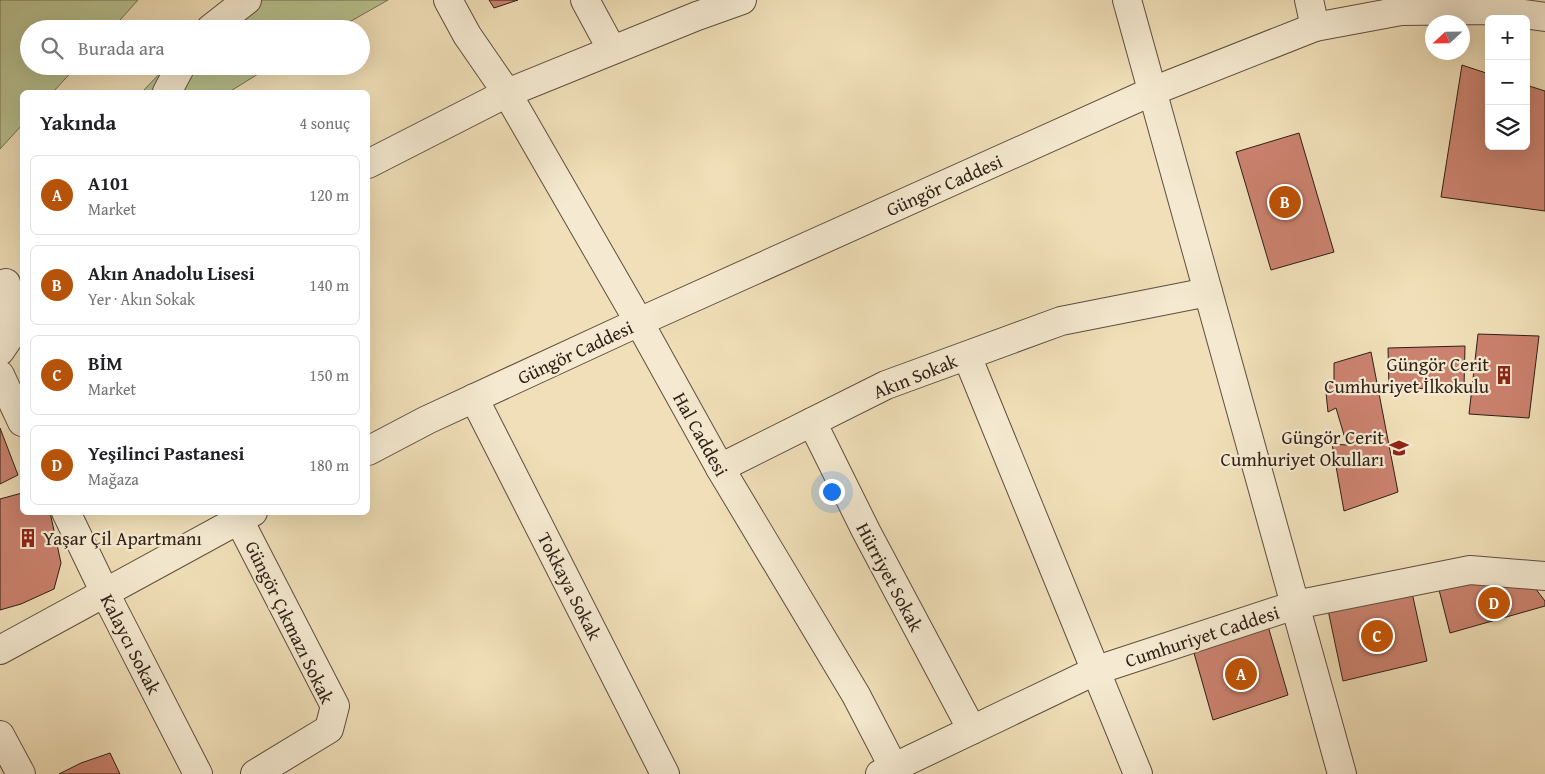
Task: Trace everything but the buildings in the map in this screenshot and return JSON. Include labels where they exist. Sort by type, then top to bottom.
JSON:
[{"type":"street","points":[[221,20],[247,0]]},
{"type":"street","name":"Hal Caddesi","points":[[448,0],[467,35],[507,94],[639,322],[720,468],[856,695],[890,772]]},
{"type":"street","points":[[585,0],[612,50]]},
{"type":"street","points":[[370,163],[507,94],[612,50],[742,0]]},
{"type":"street","points":[[1127,0],[1342,774]]},
{"type":"street","points":[[1309,0],[1315,27]]},
{"type":"street","name":"Güngör Caddesi","points":[[370,451],[427,420],[639,322],[1153,91],[1315,27],[1401,11],[1496,10],[1545,17]]},
{"type":"street","points":[[168,90],[176,75]]},
{"type":"street","points":[[0,351],[19,328],[9,281]]},
{"type":"street","name":"Akın Sokak","points":[[720,468],[886,385],[1061,321],[1208,292]]},
{"type":"street","points":[[967,356],[1138,774]]},
{"type":"street","points":[[0,376],[20,418]]},
{"type":"street","name":"Tokkaya Sokak","points":[[474,398],[665,774]]},
{"type":"street","name":"Hürriyet Sokak","points":[[812,422],[866,531],[972,730]]},
{"type":"street","name":"Kalaycı Sokak","points":[[67,515],[105,593],[198,774]]},
{"type":"street","points":[[0,650],[246,516]]},
{"type":"street","name":"Güngör Çıkmazı Sokak","points":[[246,516],[335,706],[329,729],[255,774]]},
{"type":"street","name":"Cumhuriyet Caddesi","points":[[890,772],[1097,670],[1295,605],[1470,570],[1545,576]]},
{"type":"street","points":[[0,735],[21,774]]},
{"type":"green space","points":[[0,0],[138,0],[120,20],[20,20],[20,75],[69,75],[55,90],[20,90],[20,127],[0,149]]},
{"type":"green space","points":[[232,0],[388,0],[353,20],[213,20]]},
{"type":"green space","points":[[158,75],[256,75],[232,90],[144,90]]},
{"type":"place","name":"Akın Anadolu Lisesi","points":[[1285,202]]},
{"type":"place","name":"Güngör Cerit Cumhuriyet İlkokulu","points":[[1504,375]]},
{"type":"place","name":"Güngör Cerit Cumhuriyet Okulları","points":[[1399,448]]},
{"type":"place","name":"Yaşar Çil Apartmanı","points":[[28,538]]},
{"type":"place","name":"Yeşilinci Pastanesi","points":[[1494,603]]},
{"type":"place","name":"BİM","points":[[1377,636]]},
{"type":"place","name":"A101","points":[[1241,674]]}]
